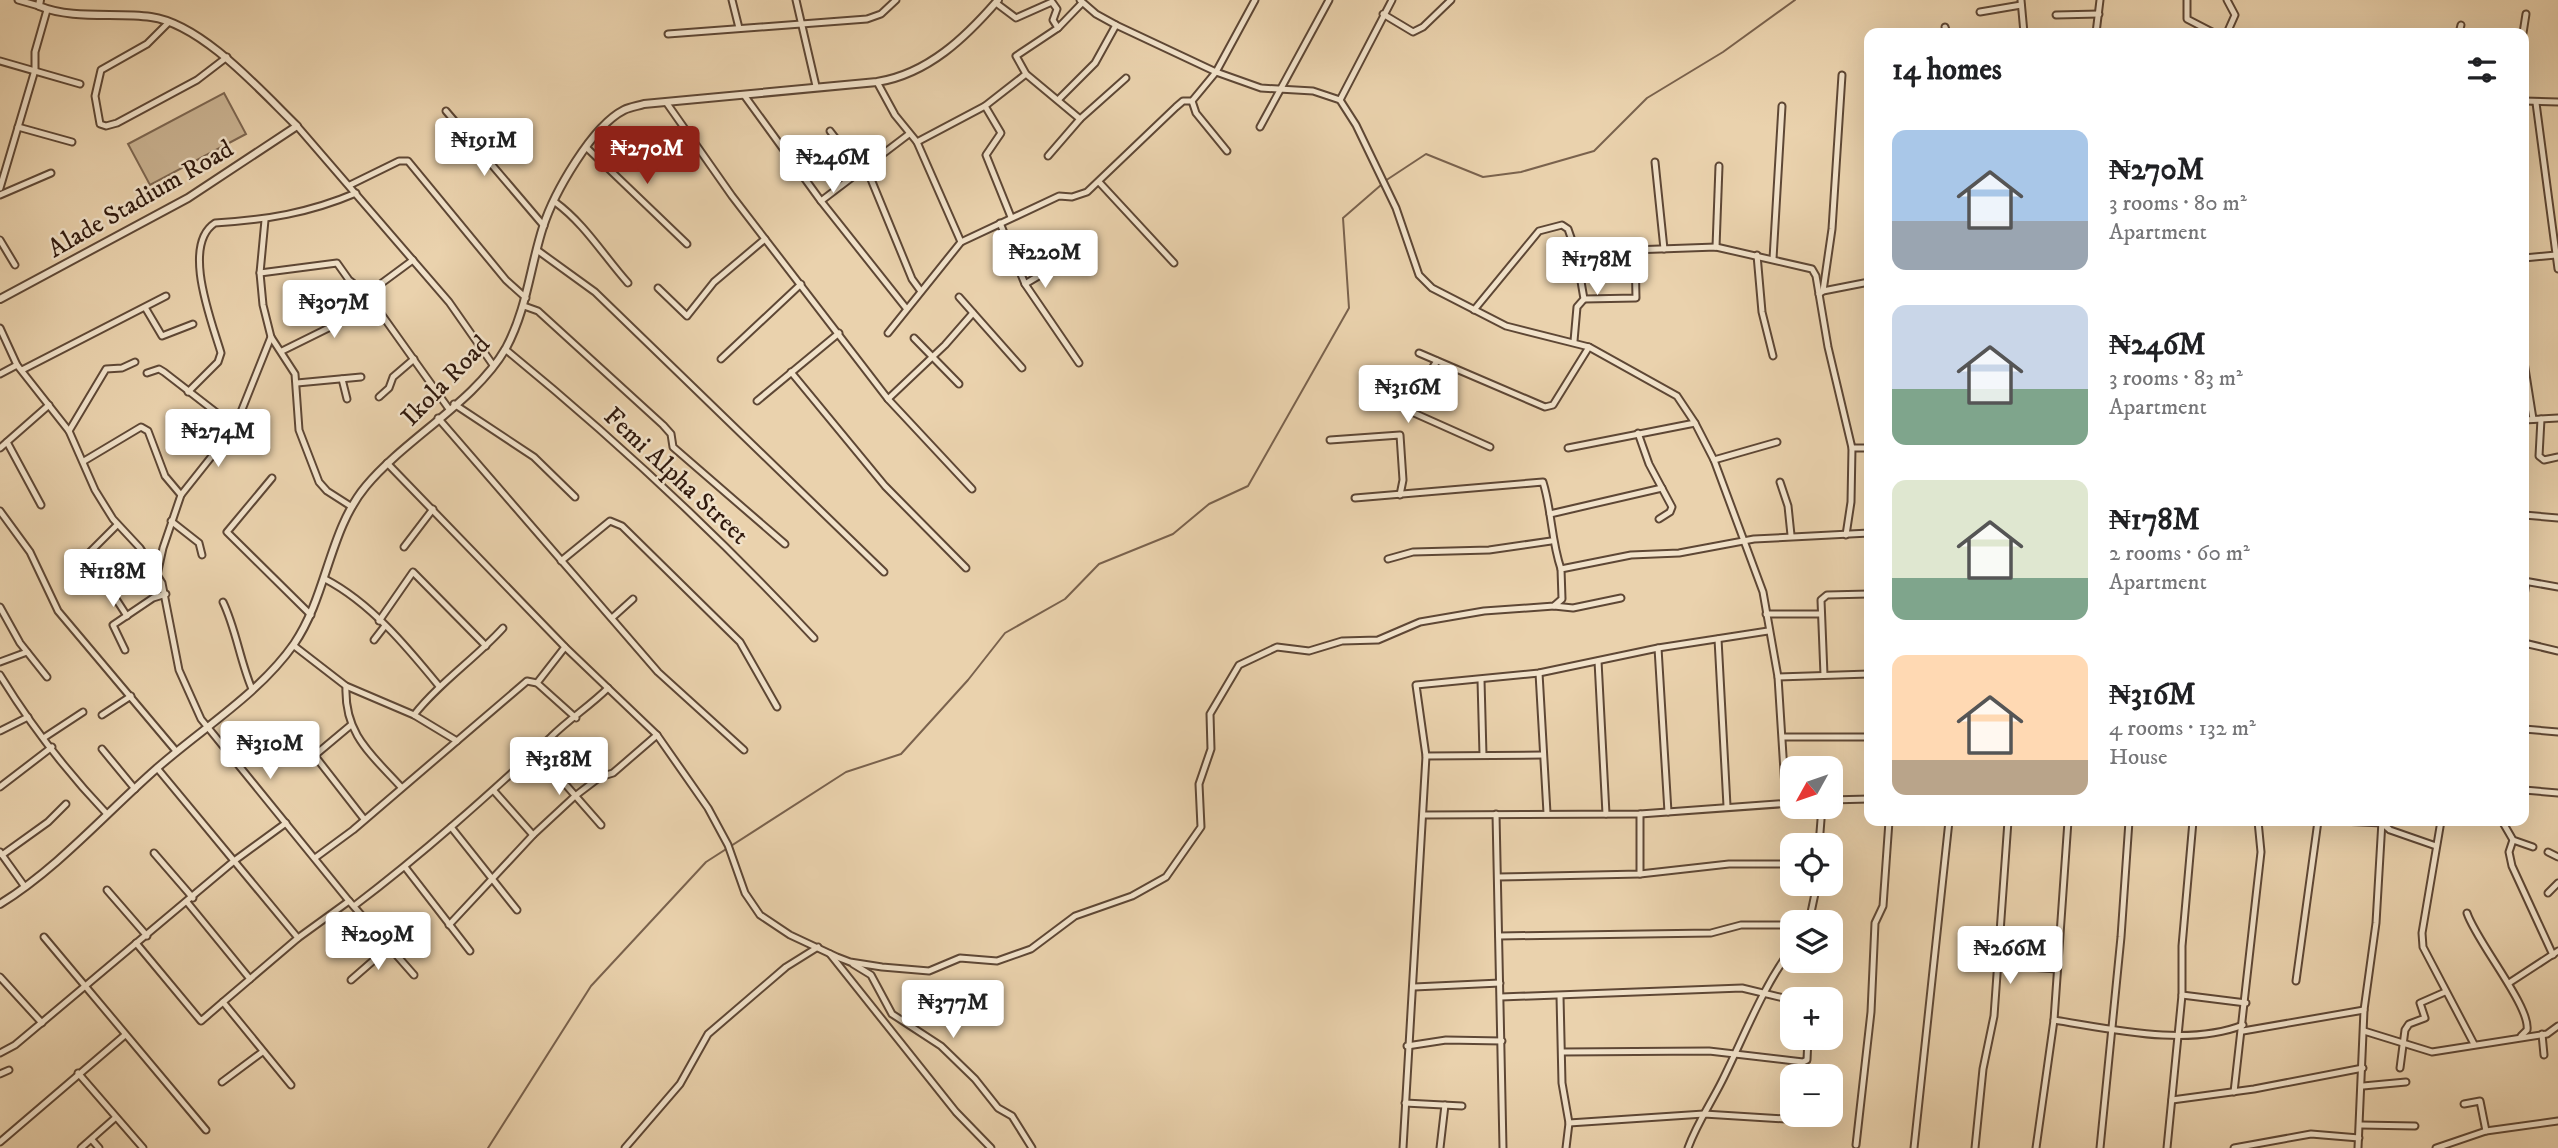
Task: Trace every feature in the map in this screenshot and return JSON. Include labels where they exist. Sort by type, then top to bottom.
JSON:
[{"type":"street","points":[[18,0],[40,3],[47,10],[150,16],[170,22],[227,57],[297,125],[350,185],[449,302],[493,365]]},
{"type":"street","points":[[732,0],[739,27]]},
{"type":"street","points":[[796,0],[816,86]]},
{"type":"street","points":[[668,34],[875,17],[896,0]]},
{"type":"street","points":[[1192,102],[1216,72],[1255,0]]},
{"type":"street","points":[[1261,127],[1278,90],[1329,0]]},
{"type":"street","points":[[1340,100],[1392,0]]},
{"type":"street","points":[[1383,14],[1413,32],[1423,27],[1451,0]]},
{"type":"street","points":[[2097,28],[2100,0]]},
{"type":"street","points":[[2188,0],[2187,19],[2204,28]]},
{"type":"street","points":[[2227,0],[2235,15],[2229,28]]},
{"type":"street","points":[[1080,119],[1026,74],[1016,56],[1058,28],[1081,1],[1116,25],[1216,72],[1261,88],[1313,90],[1340,100],[1356,125],[1384,189],[1396,208],[1419,275],[1432,288],[1524,333],[1589,346],[1677,396],[1714,460],[1763,592],[1778,677],[1785,756]]},
{"type":"street","points":[[997,2],[1016,18],[1052,2],[1057,9],[1053,20],[1058,28]]},
{"type":"street","name":"Ikola Road","points":[[0,904],[25,887],[176,751],[252,689],[293,645],[311,615],[352,507],[387,463],[451,407],[493,365],[505,349],[524,306],[544,226],[555,202],[600,130],[624,110],[666,102],[877,82],[911,72],[937,57],[970,32],[997,2]]},
{"type":"street","points":[[1980,12],[2021,3],[2024,28]]},
{"type":"street","points":[[0,188],[34,70],[34,52],[47,10]]},
{"type":"street","points":[[2056,15],[2099,14]]},
{"type":"street","points":[[2525,28],[2526,14]]},
{"type":"street","points":[[170,22],[146,44],[101,71],[95,96],[100,124],[106,126],[197,80],[227,57]]},
{"type":"street","points":[[1059,99],[1095,63],[1116,25]]},
{"type":"street","points":[[0,61],[80,84]]},
{"type":"street","points":[[917,142],[985,106],[1026,74]]},
{"type":"street","points":[[1821,293],[1832,229],[1842,75]]},
{"type":"street","points":[[1048,156],[1080,119],[1126,78]]},
{"type":"street","points":[[877,82],[889,106],[917,142],[961,242]]},
{"type":"street","points":[[744,94],[821,201],[906,308]]},
{"type":"street","points":[[888,334],[920,290],[961,242],[1059,196],[1080,196],[1099,182],[1183,101],[1192,102]]},
{"type":"street","points":[[666,102],[765,239],[888,399],[972,489]]},
{"type":"street","points":[[1192,102],[1196,113],[1227,151]]},
{"type":"street","points":[[2529,102],[2558,102]]},
{"type":"street","points":[[2536,103],[2556,231],[2558,269]]},
{"type":"street","points":[[985,106],[1001,133],[986,155],[1011,217]]},
{"type":"street","points":[[1773,259],[1782,106]]},
{"type":"street","points":[[446,111],[544,226]]},
{"type":"street","name":"Alade Stadium Road","points":[[0,299],[188,198],[297,125]]},
{"type":"street","points":[[18,127],[72,142]]},
{"type":"street","points":[[830,131],[863,169],[912,279],[920,290]]},
{"type":"street","points":[[821,201],[909,134]]},
{"type":"street","points":[[587,148],[687,244]]},
{"type":"street","points":[[350,185],[391,164],[408,161],[506,280],[526,298]]},
{"type":"street","points":[[1655,162],[1664,249]]},
{"type":"street","points":[[1716,247],[1719,166]]},
{"type":"street","points":[[0,195],[51,173]]},
{"type":"street","points":[[1099,182],[1174,263]]},
{"type":"street","points":[[188,393],[218,362],[221,353],[204,298],[200,245],[209,227],[215,223],[265,220],[317,209],[356,193]]},
{"type":"street","points":[[555,202],[577,219],[628,283]]},
{"type":"street","points":[[265,220],[260,274],[263,305],[271,337],[282,351],[297,383],[298,422],[305,453],[319,482],[327,491],[352,507]]},
{"type":"street","points":[[999,223],[1025,284],[1079,363]]},
{"type":"street","points":[[1474,310],[1539,231],[1566,226],[1576,252],[1584,299]]},
{"type":"street","points":[[658,288],[687,316],[714,282],[765,239]]},
{"type":"street","points":[[0,240],[15,265]]},
{"type":"street","points":[[1576,252],[1716,247],[1812,270],[1821,293],[1828,347],[1852,448],[1851,502],[1846,535]]},
{"type":"street","points":[[1025,284],[1086,248]]},
{"type":"street","points":[[537,250],[595,292],[884,572]]},
{"type":"street","points":[[1574,341],[1577,307],[1584,299],[1636,298],[1634,250]]},
{"type":"street","points":[[1757,255],[1762,312],[1773,356]]},
{"type":"street","points":[[2529,258],[2556,255]]},
{"type":"street","points":[[368,294],[413,260]]},
{"type":"street","points":[[260,274],[336,262],[349,280],[368,294],[451,407],[534,457],[575,498]]},
{"type":"street","points":[[1821,293],[1864,283]]},
{"type":"street","points":[[720,359],[800,284]]},
{"type":"street","points":[[23,370],[146,309],[166,296]]},
{"type":"street","points":[[959,297],[1022,368]]},
{"type":"street","points":[[282,351],[375,305]]},
{"type":"street","points":[[524,306],[538,312],[652,414],[671,434],[673,447],[785,544]]},
{"type":"street","points":[[146,309],[162,336],[192,324]]},
{"type":"street","points":[[888,399],[973,313]]},
{"type":"street","points":[[0,328],[18,365],[69,431],[95,491],[117,525],[140,548],[158,575],[166,594],[179,670],[201,719],[414,975]]},
{"type":"street","points":[[757,401],[839,332]]},
{"type":"street","points":[[158,575],[171,521],[181,495],[236,427],[271,337]]},
{"type":"street","points":[[914,338],[959,384]]},
{"type":"street","points":[[1419,353],[1549,407],[1589,346]]},
{"type":"street","name":"Femi Alpha Street","points":[[505,349],[638,463],[743,562],[814,638]]},
{"type":"street","points":[[379,397],[389,388],[393,377],[414,359]]},
{"type":"street","points":[[1437,361],[1405,409],[1490,447]]},
{"type":"street","points":[[69,431],[106,369],[122,368],[135,362]]},
{"type":"street","points":[[0,374],[18,365]]},
{"type":"street","points":[[147,373],[159,369],[236,427]]},
{"type":"street","points":[[791,372],[885,486],[966,568]]},
{"type":"street","points":[[297,383],[361,377]]},
{"type":"street","points":[[342,379],[347,399]]},
{"type":"street","points":[[2529,394],[2533,419]]},
{"type":"street","points":[[0,448],[49,405]]},
{"type":"street","points":[[438,418],[664,679],[744,750]]},
{"type":"street","points":[[2529,419],[2558,418]]},
{"type":"street","points":[[2541,419],[2539,456],[2544,460],[2558,457]]},
{"type":"street","points":[[1568,448],[1695,423]]},
{"type":"street","points":[[84,461],[145,428],[164,476],[181,495]]},
{"type":"street","points":[[1638,433],[1672,510],[1659,519]]},
{"type":"street","points":[[1330,440],[1400,435],[1403,480],[1400,495]]},
{"type":"street","points":[[7,442],[41,505]]},
{"type":"street","points":[[1714,460],[1777,442]]},
{"type":"street","points":[[1852,448],[1864,448]]},
{"type":"street","points":[[387,463],[565,647],[657,735],[708,808],[728,845],[745,893],[760,915],[790,935],[850,962],[871,975],[892,1014],[941,1046],[975,1079],[998,1108],[1012,1116],[1032,1148]]},
{"type":"street","points":[[272,478],[227,532],[311,615]]},
{"type":"street","points":[[1355,498],[1543,482],[1550,514],[1551,541],[1560,569],[1562,599],[1554,607]]},
{"type":"street","points":[[1780,482],[1788,506],[1791,535]]},
{"type":"street","points":[[1550,514],[1662,488]]},
{"type":"street","points":[[404,547],[433,509]]},
{"type":"street","points":[[0,511],[30,551],[58,611],[176,751]]},
{"type":"street","points":[[2529,515],[2558,518]]},
{"type":"street","points":[[171,521],[199,543],[202,555]]},
{"type":"street","points":[[561,561],[610,521],[622,526],[740,642],[777,707]]},
{"type":"street","points":[[93,575],[86,556],[117,525]]},
{"type":"street","points":[[1560,569],[1631,555],[1679,553],[1743,538],[1864,533]]},
{"type":"street","points":[[1388,559],[1413,552],[1489,550],[1551,541]]},
{"type":"street","points":[[379,621],[412,572],[486,646]]},
{"type":"street","points":[[326,579],[355,597],[413,654],[439,686]]},
{"type":"street","points":[[105,582],[127,616]]},
{"type":"street","points":[[2529,583],[2558,587]]},
{"type":"street","points":[[125,650],[113,627],[153,598],[166,594]]},
{"type":"street","points":[[1824,676],[1821,600],[1827,595],[1864,594]]},
{"type":"street","points":[[850,962],[929,971],[960,958],[997,961],[1031,949],[1075,916],[1160,882],[1201,827],[1199,784],[1211,749],[1210,714],[1239,665],[1268,649],[1284,647],[1310,651],[1342,641],[1378,640],[1420,622],[1484,611],[1573,608],[1621,598]]},
{"type":"street","points":[[612,618],[633,599]]},
{"type":"street","points":[[223,602],[230,617],[239,659],[252,689]]},
{"type":"street","points":[[0,607],[27,652],[47,677]]},
{"type":"street","points":[[1766,614],[1820,614]]},
{"type":"street","points":[[374,640],[384,627]]},
{"type":"street","points":[[414,715],[439,686],[503,628]]},
{"type":"street","points":[[1403,1148],[1426,756],[1416,685],[1539,673],[1658,648],[1768,631]]},
{"type":"street","points":[[1718,639],[1727,806]]},
{"type":"street","points":[[2529,644],[2558,651]]},
{"type":"street","points":[[293,645],[346,685],[414,715],[457,741]]},
{"type":"street","points":[[537,683],[565,647]]},
{"type":"street","points":[[1658,648],[1668,812]]},
{"type":"street","points":[[0,663],[27,652]]},
{"type":"street","points":[[1598,661],[1606,814]]},
{"type":"street","points":[[1539,673],[1547,813]]},
{"type":"street","points":[[1778,677],[1864,674]]},
{"type":"street","points":[[0,675],[28,718],[107,814]]},
{"type":"street","points":[[1481,680],[1483,755]]},
{"type":"street","points":[[315,858],[365,819],[524,682],[537,683],[576,718]]},
{"type":"street","points":[[346,685],[345,710],[351,724],[401,787]]},
{"type":"street","points":[[136,943],[201,1021],[298,938],[405,867],[608,688]]},
{"type":"street","points":[[102,715],[131,696]]},
{"type":"street","points":[[45,737],[83,712]]},
{"type":"street","points":[[0,731],[28,718]]},
{"type":"street","points":[[314,756],[351,724]]},
{"type":"street","points":[[294,729],[365,819]]},
{"type":"street","points":[[2529,729],[2558,732]]},
{"type":"street","points":[[449,925],[492,882],[495,871],[533,835],[576,796],[600,777],[613,773],[657,735]]},
{"type":"street","points":[[1783,737],[1864,737]]},
{"type":"street","points":[[0,787],[52,747]]},
{"type":"street","points":[[102,749],[135,789]]},
{"type":"street","points":[[537,752],[601,825]]},
{"type":"street","points":[[1426,756],[1543,755]]},
{"type":"street","points":[[157,768],[298,938]]},
{"type":"street","points":[[2529,790],[2558,793]]},
{"type":"street","points":[[494,791],[533,835]]},
{"type":"street","points":[[1843,800],[1864,799]]},
{"type":"street","points":[[1424,815],[1640,814],[1780,803]]},
{"type":"street","points":[[25,887],[1,853],[48,822],[66,804]]},
{"type":"street","points":[[1496,814],[1503,1148]]},
{"type":"street","points":[[1640,814],[1640,874]]},
{"type":"street","points":[[0,1053],[42,1023],[234,861],[286,823]]},
{"type":"street","points":[[1856,1144],[1871,1012],[1875,923],[1883,906],[1889,826]]},
{"type":"street","points":[[1914,1148],[1948,826]]},
{"type":"street","points":[[1975,1148],[1998,965],[2008,826]]},
{"type":"street","points":[[2036,1148],[2054,1020],[2068,826]]},
{"type":"street","points":[[2100,1148],[2113,1029],[2129,826]]},
{"type":"street","points":[[2167,1148],[2182,995],[2182,946],[2193,826]]},
{"type":"street","points":[[2234,1092],[2246,1003],[2252,910],[2261,852],[2258,826]]},
{"type":"street","points":[[2296,981],[2317,826]]},
{"type":"street","points":[[2358,1148],[2363,1086],[2364,1010],[2376,923],[2382,826]]},
{"type":"street","points":[[2386,826],[2390,830],[2436,846]]},
{"type":"street","points":[[2440,826],[2422,939],[2426,954],[2474,1044]]},
{"type":"street","points":[[2505,826],[2513,840],[2533,847]]},
{"type":"street","points":[[451,827],[517,911]]},
{"type":"street","points":[[2509,983],[2556,953],[2512,866],[2508,852],[2513,840]]},
{"type":"street","points":[[2548,852],[2558,857]]},
{"type":"street","points":[[154,853],[250,979]]},
{"type":"street","points":[[1499,877],[1640,874],[1729,864],[1780,864]]},
{"type":"street","points":[[405,867],[470,951]]},
{"type":"street","points":[[2548,893],[2558,883]]},
{"type":"street","points":[[107,891],[146,936]]},
{"type":"street","points":[[2468,913],[2472,926],[2509,983],[2533,1035]]},
{"type":"street","points":[[1499,936],[1711,933],[1741,925],[1780,925]]},
{"type":"street","points":[[44,937],[206,1130]]},
{"type":"street","points":[[351,980],[390,946]]},
{"type":"street","points":[[625,1148],[680,1084],[708,1034],[786,967],[818,947]]},
{"type":"street","points":[[828,952],[956,1112],[991,1148]]},
{"type":"street","points":[[1998,965],[2057,969]]},
{"type":"street","points":[[1688,1148],[1699,1118],[1704,1114],[1764,992],[1780,967]]},
{"type":"street","points":[[0,977],[42,1023]]},
{"type":"street","points":[[1414,984],[1500,984]]},
{"type":"street","points":[[1501,996],[1742,988],[1780,997]]},
{"type":"street","points":[[2400,1068],[2402,1045],[2409,1024],[2426,1018],[2421,1001],[2445,992]]},
{"type":"street","points":[[2182,995],[2246,1003]]},
{"type":"street","points":[[1560,996],[1562,1083],[1569,1122],[1566,1148]]},
{"type":"street","points":[[223,1002],[261,1053],[291,1085]]},
{"type":"street","points":[[2054,1020],[2113,1029],[2211,1034],[2364,1010]]},
{"type":"street","points":[[2521,1036],[2528,1025]]},
{"type":"street","points":[[2364,1031],[2402,1045],[2432,1052],[2542,1034],[2558,1027]]},
{"type":"street","points":[[2542,1034],[2544,1055]]},
{"type":"street","points":[[0,1142],[124,1035]]},
{"type":"street","points":[[1407,1046],[1446,1040],[1502,1041]]},
{"type":"street","points":[[1562,1052],[1736,1053],[1803,1062],[1807,1060],[1807,1050]]},
{"type":"street","points":[[222,1082],[261,1053]]},
{"type":"street","points":[[2172,1100],[2234,1092],[2363,1068]]},
{"type":"street","points":[[0,1074],[9,1069]]},
{"type":"street","points":[[78,1073],[143,1148]]},
{"type":"street","points":[[2363,1086],[2406,1082]]},
{"type":"street","points":[[2464,1104],[2480,1101],[2486,1131]]},
{"type":"street","points":[[1405,1103],[1462,1106]]},
{"type":"street","points":[[1440,1148],[1445,1105]]},
{"type":"street","points":[[1569,1122],[1704,1114],[1780,1119]]},
{"type":"street","points":[[81,1148],[115,1118]]},
{"type":"street","points":[[2436,1148],[2486,1131],[2558,1121]]},
{"type":"street","points":[[2361,1125],[2415,1126]]},
{"type":"street","points":[[2234,1148],[2311,1134],[2359,1138]]},
{"type":"street","points":[[92,1140],[99,1148]]},
{"type":"shaded area","points":[[224,93],[246,134],[150,185],[128,144]]},
{"type":"waterway","points":[[1385,181],[1426,154],[1483,177],[1521,172],[1594,151],[1647,98],[1723,52],[1795,0]]},
{"type":"waterway","points":[[488,1148],[591,986],[706,862],[846,772],[901,754],[968,680],[1005,633],[1065,599],[1099,564],[1173,534],[1209,504],[1248,486],[1349,308],[1343,218],[1381,185]]}]
